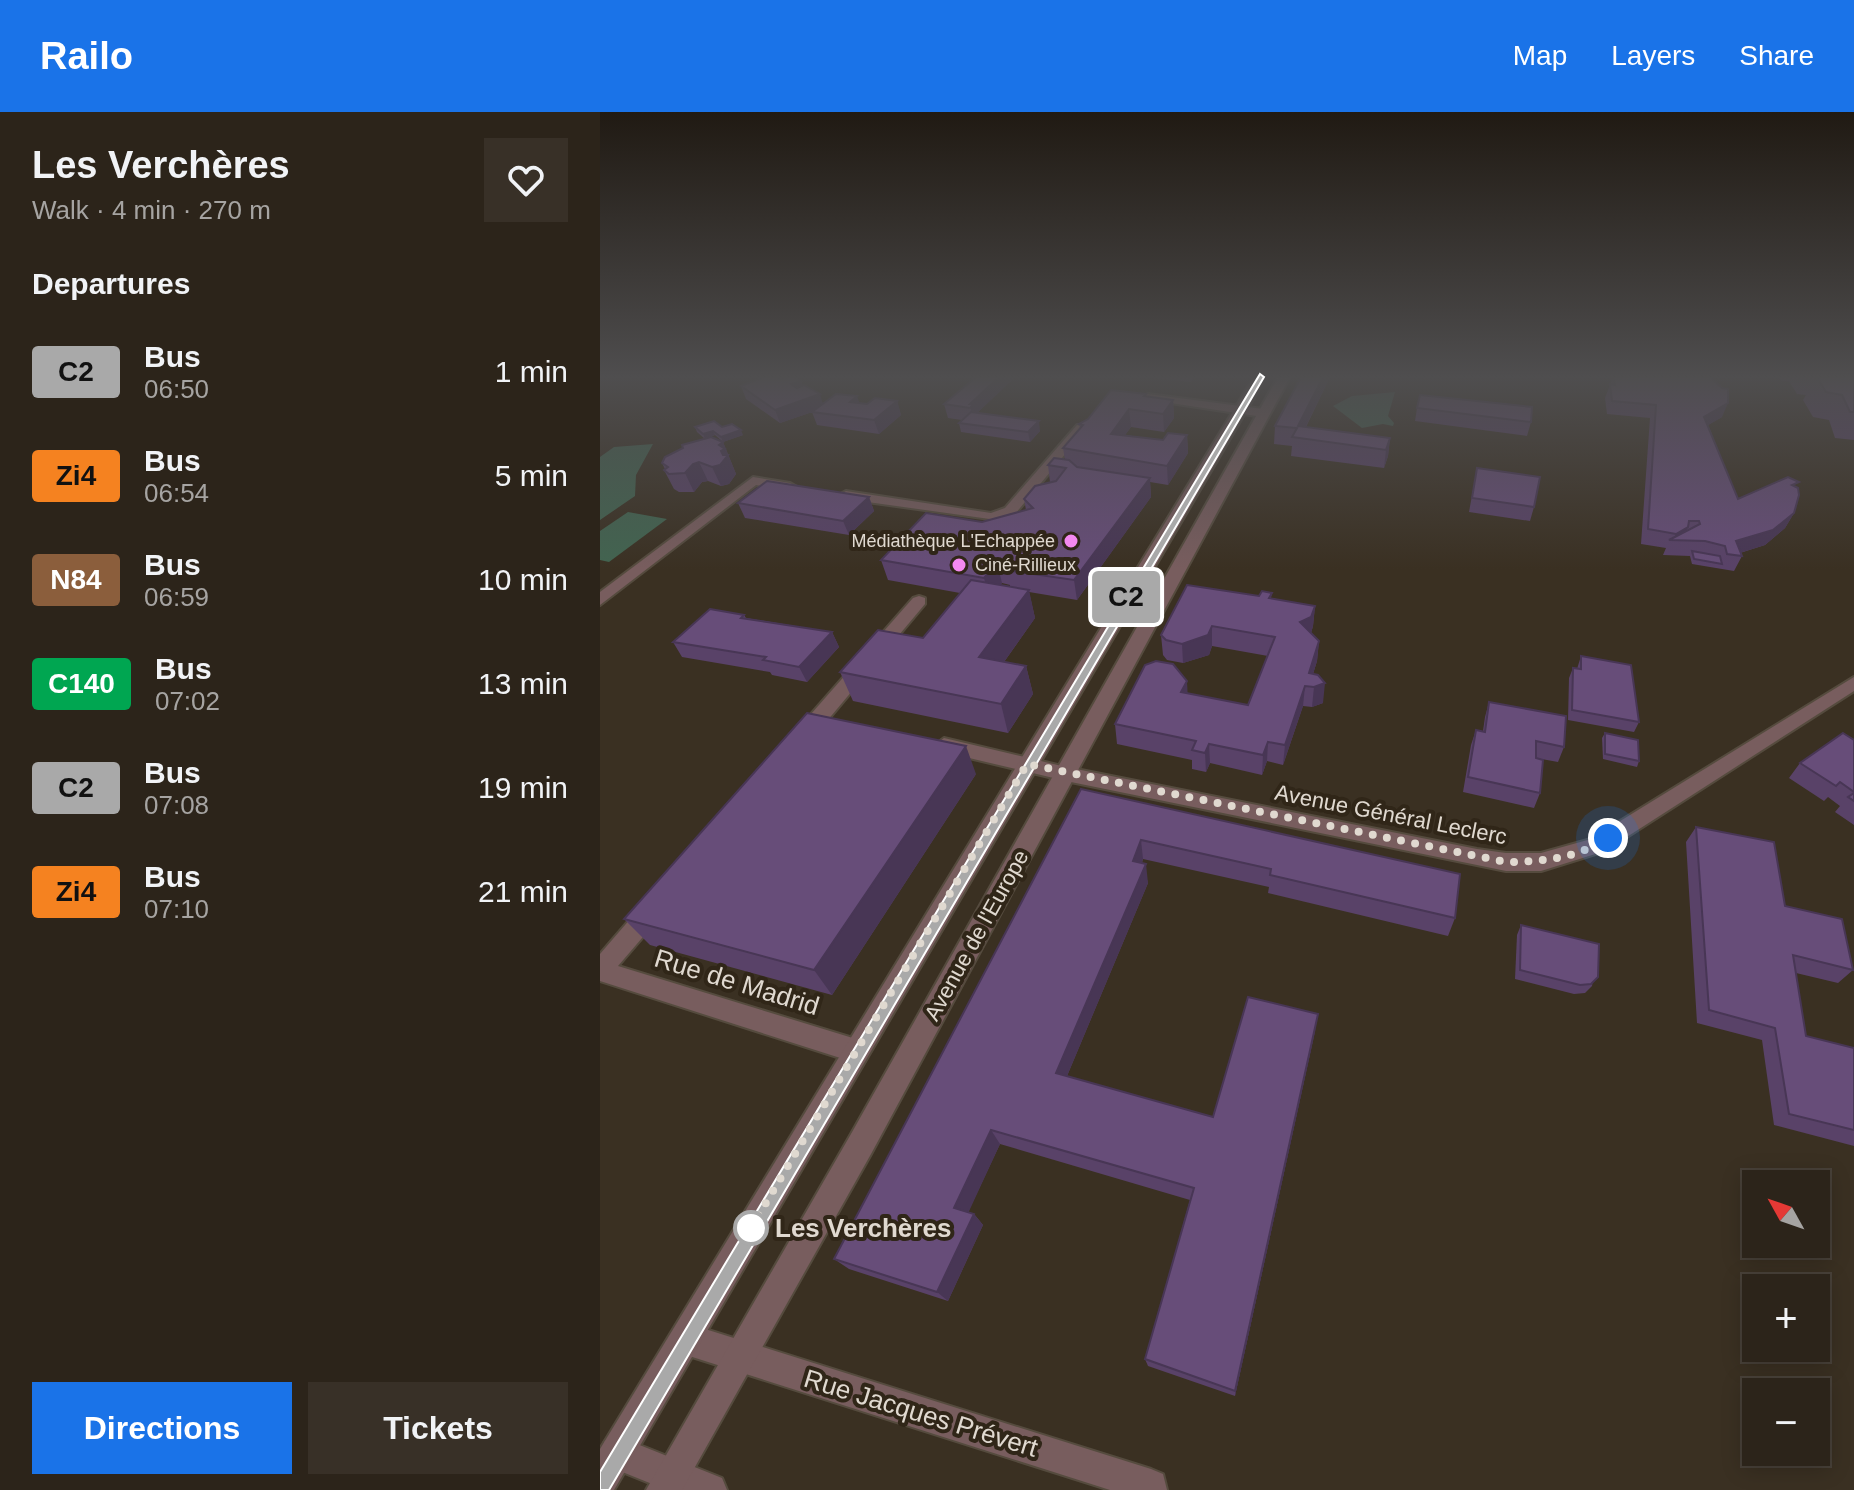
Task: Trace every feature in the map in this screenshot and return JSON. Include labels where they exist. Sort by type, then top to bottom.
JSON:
[{"type":"street","points":[[831,493],[992,517],[1010,511],[1070,441]]},
{"type":"street","name":"Avenue de l'Europe","points":[[608,1467],[1221,441]]},
{"type":"street","name":"Avenue de l'Europe","points":[[668,1482],[1066,774],[1248,441]]},
{"type":"street","points":[[600,600],[753,481],[800,489]]},
{"type":"street","points":[[787,754],[826,720],[919,601]]},
{"type":"street","name":"Avenue Général Leclerc","points":[[920,740],[1066,774],[1477,857],[1506,862],[1541,862],[1598,845],[1854,683]]},
{"type":"street","points":[[600,971],[662,899]]},
{"type":"street","name":"Rue de Madrid","points":[[600,971],[856,1051]]},
{"type":"street","name":"Rue Jacques Prévert","points":[[686,1339],[1151,1486],[1150,1490]]},
{"type":"street","points":[[608,1467],[710,1490]]},
{"type":"green space","points":[[653,444],[636,475],[635,496],[600,520],[600,457],[614,447]]},
{"type":"green space","points":[[628,512],[667,519],[609,562],[600,560],[600,531]]},
{"type":"building","points":[[695,441],[721,441],[719,445],[725,449],[721,451],[723,455],[728,455],[720,465],[712,467],[699,462],[685,473],[669,474],[664,470],[668,467],[662,463],[665,457],[683,448],[682,445]]},
{"type":"building","points":[[1069,441],[1183,441],[1167,466],[1063,448]]},
{"type":"building","points":[[1323,441],[1389,441],[1386,450]]},
{"type":"building","points":[[1654,441],[1714,441],[1738,499],[1788,477],[1799,482],[1792,485],[1798,488],[1799,495],[1794,513],[1773,530],[1736,541],[1742,556],[1727,554],[1725,546],[1705,541],[1669,540],[1700,524],[1699,521],[1689,521],[1688,527],[1676,534],[1648,529]]},
{"type":"building","points":[[1054,458],[1069,460],[1077,467],[1150,478],[1074,580],[1006,570],[1010,566],[997,563],[984,578],[881,560],[926,513],[982,522],[1033,508],[1024,499],[1035,486],[1056,481],[1066,468],[1048,465]]},
{"type":"building","points":[[1477,468],[1540,477],[1534,507],[1472,498]]},
{"type":"building","points":[[767,481],[869,497],[843,521],[738,503]]},
{"type":"building","points":[[1692,551],[1720,556],[1722,564],[1694,559]]},
{"type":"building","points":[[971,580],[1029,590],[979,657],[1026,666],[1001,704],[840,672],[878,630],[923,638]]},
{"type":"building","points":[[1187,585],[1259,596],[1262,591],[1272,593],[1269,598],[1315,606],[1311,617],[1300,622],[1319,641],[1309,673],[1318,675],[1325,683],[1305,686],[1285,745],[1268,742],[1263,755],[1209,744],[1205,753],[1192,750],[1196,741],[1115,724],[1145,665],[1156,661],[1173,664],[1187,681],[1181,692],[1248,705],[1275,637],[1212,626],[1208,635],[1182,644],[1166,640],[1161,635]]},
{"type":"building","points":[[710,609],[744,615],[741,618],[832,632],[799,667],[763,660],[766,657],[673,642]]},
{"type":"building","points":[[1581,656],[1631,665],[1639,722],[1572,710],[1573,668],[1581,669]]},
{"type":"building","points":[[1489,702],[1566,716],[1564,747],[1536,741],[1536,758],[1543,760],[1540,793],[1468,777],[1476,730],[1485,732]]},
{"type":"building","points":[[807,713],[966,746],[814,970],[624,919]]},
{"type":"building","points":[[1605,733],[1638,740],[1639,761],[1605,754]]},
{"type":"building","points":[[1843,733],[1854,740],[1854,792],[1840,782],[1836,786],[1800,763]]},
{"type":"building","points":[[1081,789],[1460,874],[1455,918],[1270,875],[1271,869],[1141,840],[1133,861],[1146,864],[1056,1073],[1213,1117],[1248,997],[1318,1014],[1235,1391],[1145,1359],[1194,1188],[991,1130],[954,1208],[974,1214],[937,1292],[834,1259]]},
{"type":"building","points":[[1696,827],[1774,842],[1785,906],[1842,919],[1853,970],[1793,955],[1806,1036],[1854,1048],[1854,1130],[1789,1114],[1775,1028],[1709,1010]]},
{"type":"building","points":[[1521,925],[1599,944],[1598,977],[1591,984],[1580,985],[1520,970]]},
{"type":"bus line","name":"C2","points":[[600,1481],[1221,441]]},
{"type":"place","name":"Médiathèque L'Echappée","points":[[1071,541]]},
{"type":"place","name":"Ciné-Rillieux","points":[[959,565]]},
{"type":"place","name":"Les Verchères","points":[[751,1228]]},
{"type":"route","points":[[751,1228],[1027,764],[1506,862],[1541,862],[1573,854],[1608,838]]}]
